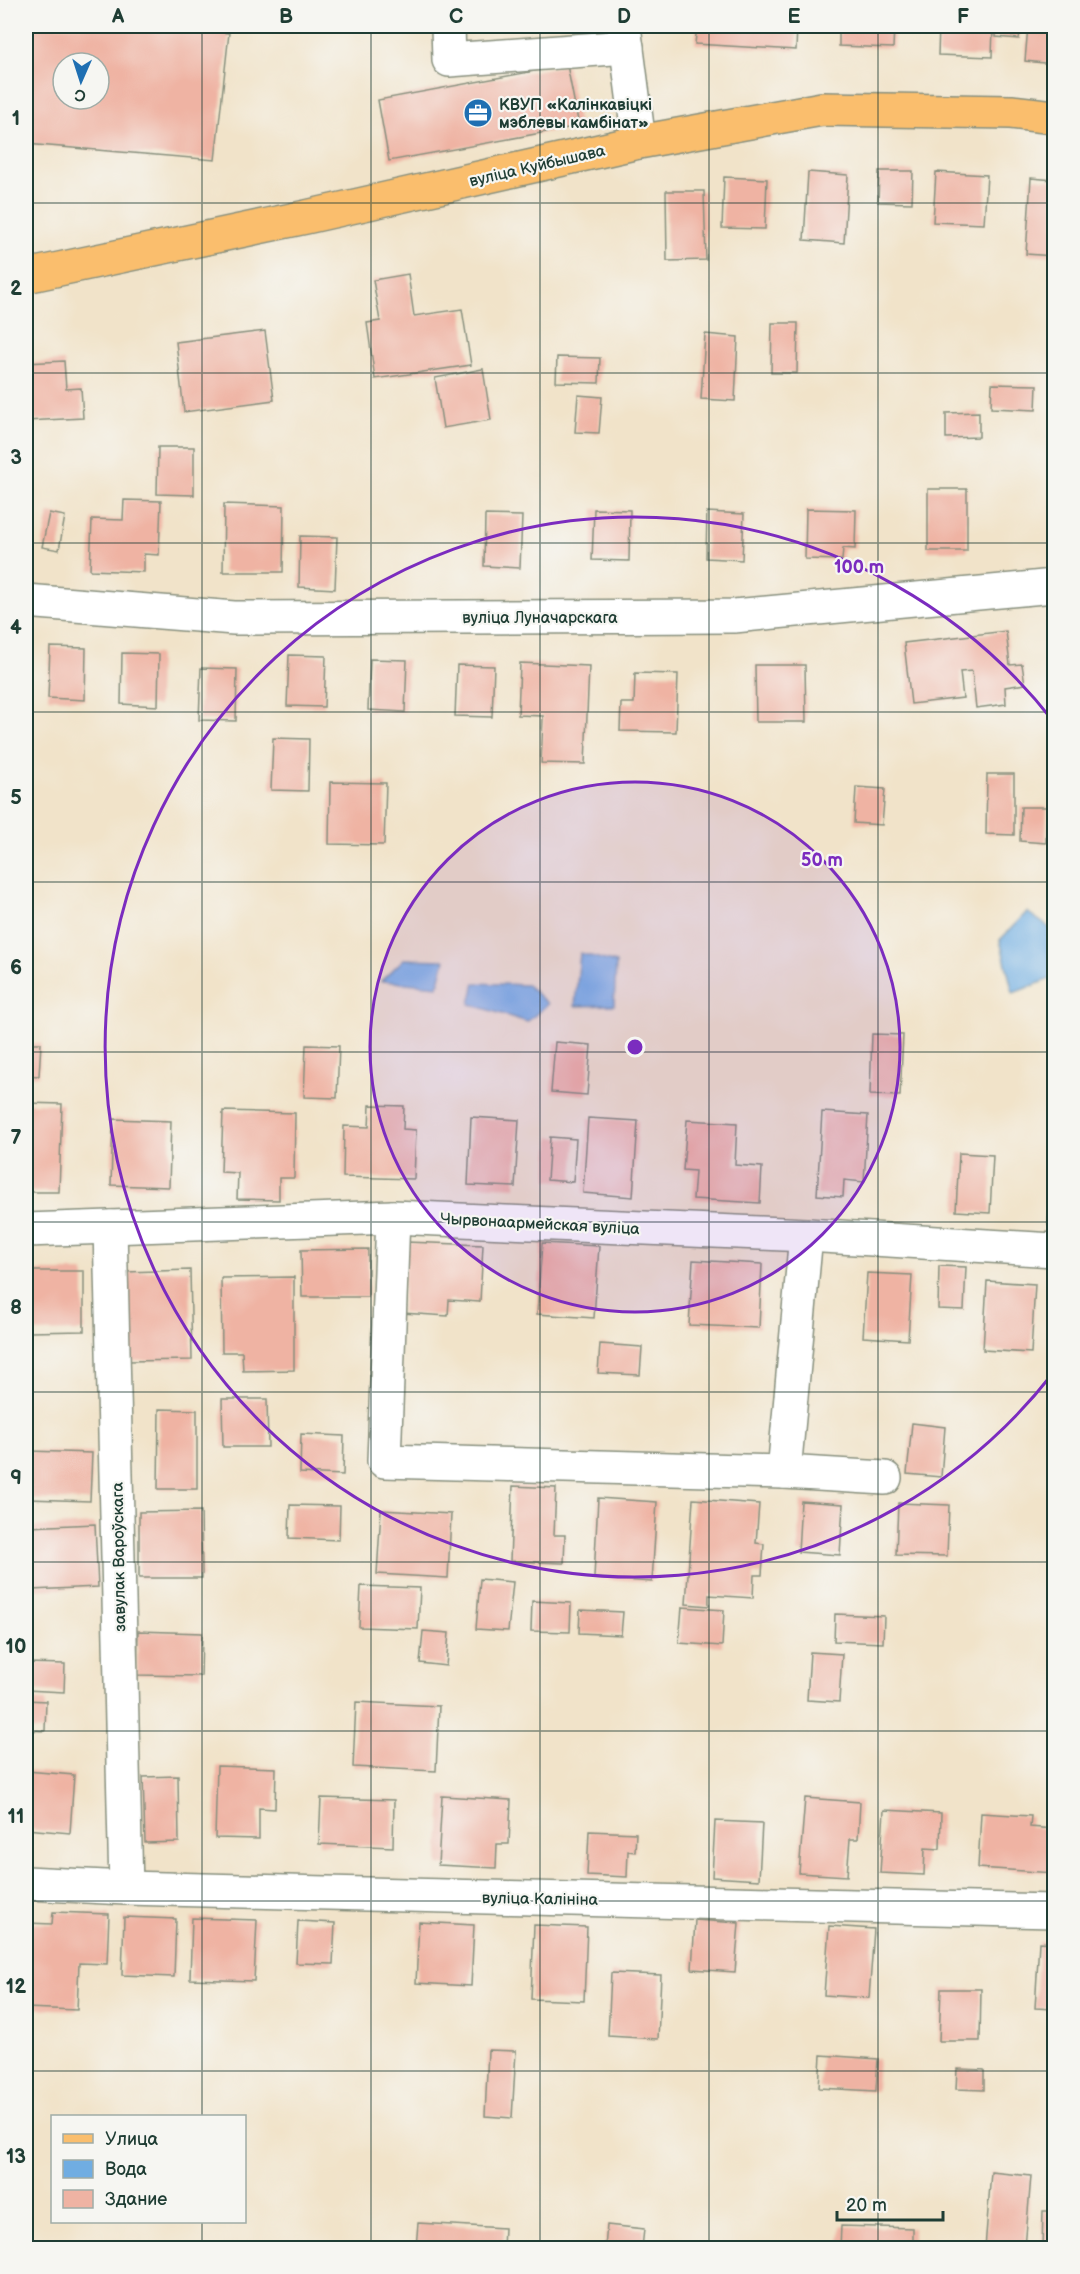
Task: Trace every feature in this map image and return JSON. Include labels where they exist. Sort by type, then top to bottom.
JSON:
[{"type":"main road","name":"вуліца Куйбышава","points":[[26,276],[294,220],[639,142],[822,109],[1011,112],[1054,117]]},
{"type":"street","points":[[448,26],[449,60],[626,36],[639,142]]},
{"type":"street","name":"вуліца Луначарскага","points":[[26,601],[234,618],[734,616],[1054,586]]},
{"type":"street","points":[[393,1217],[384,1461],[784,1472],[885,1478]]},
{"type":"street","name":"Чырвонаармейская вуліца","points":[[26,1230],[393,1217],[806,1235],[1054,1250]]},
{"type":"street","name":"завулак Вароўскага","points":[[110,1227],[126,1887]]},
{"type":"street","points":[[784,1472],[806,1235]]},
{"type":"street","name":"вуліца Калініна","points":[[26,1882],[126,1887],[1054,1911]]},
{"type":"water","points":[[1027,912],[1054,931],[1053,978],[1013,993],[1000,940]]},
{"type":"water","points":[[580,953],[616,963],[614,1005],[575,1006]]},
{"type":"water","points":[[404,959],[445,960],[438,986],[381,981]]},
{"type":"water","points":[[475,983],[527,985],[548,1004],[527,1022],[470,1004]]},
{"type":"building","points":[[26,26],[153,26],[229,33],[215,160],[26,144]]},
{"type":"building","points":[[697,26],[797,26],[796,50],[695,44]]},
{"type":"building","points":[[839,26],[894,26],[893,48],[839,46]]},
{"type":"building","points":[[939,26],[993,26],[992,57],[938,55]]},
{"type":"building","points":[[997,26],[1021,26],[1019,39],[996,37]]},
{"type":"building","points":[[1028,26],[1054,26],[1054,64],[1025,61]]},
{"type":"building","name":"КВУП «Калінкавіцкі мэблевы камбінат»","points":[[567,65],[579,126],[389,161],[378,100]]},
{"type":"building","points":[[879,171],[913,171],[912,203],[878,202]]},
{"type":"building","points":[[808,172],[848,175],[844,243],[804,240]]},
{"type":"building","points":[[936,172],[987,175],[984,224],[933,222]]},
{"type":"building","points":[[724,177],[767,179],[765,229],[722,228]]},
{"type":"building","points":[[1031,178],[1054,180],[1054,256],[1026,254]]},
{"type":"building","points":[[666,191],[704,191],[706,260],[667,261]]},
{"type":"building","points":[[408,274],[414,316],[462,309],[471,365],[375,379],[367,323],[380,321],[373,280]]},
{"type":"building","points":[[772,323],[798,323],[797,373],[771,373]]},
{"type":"building","points":[[265,331],[274,400],[184,412],[176,342]]},
{"type":"building","points":[[705,334],[738,337],[735,401],[701,399]]},
{"type":"building","points":[[557,357],[600,358],[599,383],[556,382]]},
{"type":"building","points":[[64,361],[66,389],[81,388],[83,418],[26,421],[26,363]]},
{"type":"building","points":[[483,369],[491,420],[443,428],[435,378]]},
{"type":"building","points":[[992,384],[1037,385],[1036,410],[991,408]]},
{"type":"building","points":[[578,395],[602,397],[599,433],[575,432]]},
{"type":"building","points":[[979,412],[979,437],[946,438],[946,413]]},
{"type":"building","points":[[1052,434],[1054,434],[1054,460],[1051,460]]},
{"type":"building","points":[[158,447],[194,447],[194,495],[157,494]]},
{"type":"building","points":[[928,489],[967,489],[967,551],[928,551]]},
{"type":"building","points":[[124,500],[161,501],[159,555],[144,554],[144,572],[90,570],[92,519],[123,520]]},
{"type":"building","points":[[224,504],[284,506],[283,572],[223,572]]},
{"type":"building","points":[[594,509],[630,510],[629,561],[592,560]]},
{"type":"building","points":[[806,509],[856,510],[855,549],[843,548],[842,560],[805,559]]},
{"type":"building","points":[[707,512],[744,514],[742,560],[706,558]]},
{"type":"building","points":[[49,513],[65,516],[59,550],[42,547]]},
{"type":"building","points":[[485,515],[522,516],[520,568],[484,566]]},
{"type":"building","points":[[300,536],[337,537],[335,589],[299,587]]},
{"type":"building","points":[[1006,631],[1010,665],[1022,664],[1025,684],[1005,687],[1006,704],[976,708],[972,671],[960,672],[963,698],[911,704],[904,643]]},
{"type":"building","points":[[50,647],[86,648],[85,700],[48,698]]},
{"type":"building","points":[[122,653],[159,654],[158,706],[121,704]]},
{"type":"building","points":[[289,655],[326,656],[324,707],[287,706]]},
{"type":"building","points":[[370,659],[407,660],[405,712],[368,710]]},
{"type":"building","points":[[520,663],[589,666],[585,764],[541,763],[543,716],[518,715]]},
{"type":"building","points":[[457,665],[494,666],[492,717],[455,716]]},
{"type":"building","points":[[755,665],[805,665],[806,722],[756,722]]},
{"type":"building","points":[[201,668],[237,669],[236,721],[199,720]]},
{"type":"building","points":[[635,673],[678,674],[676,732],[620,731],[621,703],[634,703]]},
{"type":"building","points":[[273,738],[309,739],[308,791],[271,790]]},
{"type":"building","points":[[987,774],[1014,774],[1014,835],[986,834]]},
{"type":"building","points":[[330,782],[386,783],[384,845],[329,844]]},
{"type":"building","points":[[856,787],[885,789],[882,825],[854,823]]},
{"type":"building","points":[[1021,807],[1047,807],[1046,843],[1020,841]]},
{"type":"building","points":[[872,1034],[903,1035],[900,1096],[870,1095]]},
{"type":"building","points":[[555,1042],[591,1045],[587,1095],[551,1092]]},
{"type":"building","points":[[26,1043],[41,1043],[39,1076],[26,1075]]},
{"type":"building","points":[[306,1045],[339,1046],[337,1098],[304,1097]]},
{"type":"building","points":[[26,1103],[62,1104],[59,1192],[26,1192]]},
{"type":"building","points":[[370,1105],[404,1106],[403,1129],[416,1130],[414,1179],[343,1177],[344,1126],[369,1127]]},
{"type":"building","points":[[223,1111],[295,1113],[294,1178],[279,1178],[279,1200],[237,1199],[238,1173],[221,1172]]},
{"type":"building","points":[[822,1112],[868,1115],[864,1182],[844,1180],[843,1197],[817,1195]]},
{"type":"building","points":[[471,1117],[519,1120],[515,1187],[468,1185]]},
{"type":"building","points":[[588,1118],[638,1121],[633,1197],[583,1193]]},
{"type":"building","points":[[113,1119],[171,1121],[169,1187],[111,1185]]},
{"type":"building","points":[[687,1120],[737,1123],[735,1165],[762,1167],[760,1203],[693,1199],[695,1171],[683,1170]]},
{"type":"building","points":[[550,1137],[576,1139],[573,1182],[547,1180]]},
{"type":"building","points":[[1052,1151],[1054,1151],[1054,1225],[1048,1225]]},
{"type":"building","points":[[959,1153],[993,1155],[990,1213],[956,1211]]},
{"type":"building","points":[[406,1242],[483,1245],[480,1302],[449,1300],[448,1316],[402,1313]]},
{"type":"building","points":[[542,1243],[599,1246],[594,1318],[537,1314]]},
{"type":"building","points":[[368,1249],[368,1297],[302,1297],[301,1250]]},
{"type":"building","points":[[693,1260],[762,1264],[759,1328],[689,1325]]},
{"type":"building","points":[[939,1266],[966,1267],[964,1310],[938,1309]]},
{"type":"building","points":[[190,1270],[192,1360],[127,1361],[125,1272]]},
{"type":"building","points":[[29,1271],[84,1271],[84,1331],[29,1332]]},
{"type":"building","points":[[867,1273],[912,1275],[908,1340],[863,1337]]},
{"type":"building","points":[[294,1277],[294,1370],[243,1371],[242,1352],[222,1352],[221,1278]]},
{"type":"building","points":[[987,1281],[1035,1284],[1031,1353],[983,1350]]},
{"type":"building","points":[[600,1344],[642,1347],[640,1375],[598,1373]]},
{"type":"building","points":[[222,1399],[267,1399],[268,1447],[223,1447]]},
{"type":"building","points":[[159,1409],[197,1410],[197,1489],[158,1489]]},
{"type":"building","points":[[912,1423],[945,1427],[941,1477],[907,1474]]},
{"type":"building","points":[[301,1434],[344,1436],[343,1475],[300,1473]]},
{"type":"building","points":[[29,1451],[92,1453],[90,1501],[28,1499]]},
{"type":"building","points":[[513,1486],[556,1488],[554,1535],[565,1535],[564,1563],[510,1561]]},
{"type":"building","points":[[598,1498],[657,1502],[652,1582],[594,1578]]},
{"type":"building","points":[[693,1499],[759,1504],[756,1543],[764,1544],[762,1575],[754,1575],[753,1598],[709,1595],[709,1606],[686,1604]]},
{"type":"building","points":[[801,1501],[843,1504],[840,1555],[798,1552]]},
{"type":"building","points":[[898,1503],[949,1505],[947,1556],[896,1555]]},
{"type":"building","points":[[290,1505],[340,1506],[339,1540],[289,1538]]},
{"type":"building","points":[[381,1510],[451,1514],[448,1578],[377,1574]]},
{"type":"building","points":[[201,1511],[202,1578],[139,1578],[139,1512]]},
{"type":"building","points":[[95,1524],[98,1587],[31,1590],[28,1527]]},
{"type":"building","points":[[480,1579],[513,1582],[508,1631],[476,1629]]},
{"type":"building","points":[[361,1586],[420,1588],[418,1629],[359,1627]]},
{"type":"building","points":[[532,1601],[571,1603],[570,1632],[531,1631]]},
{"type":"building","points":[[682,1607],[724,1610],[722,1646],[679,1643]]},
{"type":"building","points":[[580,1610],[623,1612],[621,1635],[579,1633]]},
{"type":"building","points":[[835,1614],[884,1616],[883,1643],[834,1641]]},
{"type":"building","points":[[138,1631],[202,1633],[201,1676],[137,1675]]},
{"type":"building","points":[[423,1631],[449,1633],[446,1666],[420,1663]]},
{"type":"building","points":[[810,1652],[842,1654],[839,1702],[807,1700]]},
{"type":"building","points":[[26,1663],[65,1664],[64,1692],[26,1690]]},
{"type":"building","points":[[26,1700],[46,1701],[45,1731],[26,1730]]},
{"type":"building","points":[[356,1702],[439,1706],[436,1771],[353,1767]]},
{"type":"building","points":[[217,1766],[276,1768],[275,1809],[259,1808],[259,1839],[215,1838]]},
{"type":"building","points":[[26,1771],[74,1775],[70,1833],[26,1829]]},
{"type":"building","points":[[178,1776],[179,1842],[145,1843],[143,1777]]},
{"type":"building","points":[[442,1796],[511,1800],[509,1844],[497,1844],[496,1868],[438,1865]]},
{"type":"building","points":[[321,1798],[394,1800],[393,1847],[319,1844]]},
{"type":"building","points":[[805,1798],[860,1802],[858,1839],[850,1839],[847,1876],[799,1873]]},
{"type":"building","points":[[884,1810],[941,1813],[940,1849],[925,1848],[924,1875],[880,1873]]},
{"type":"building","points":[[981,1813],[1031,1816],[1030,1827],[1054,1829],[1054,1873],[978,1868]]},
{"type":"building","points":[[715,1821],[762,1823],[759,1880],[712,1877]]},
{"type":"building","points":[[589,1831],[636,1833],[635,1852],[628,1851],[627,1877],[587,1875]]},
{"type":"building","points":[[53,1912],[109,1914],[107,1964],[79,1963],[77,2010],[26,2008],[27,1923],[52,1924]]},
{"type":"building","points":[[124,1917],[176,1919],[174,1977],[122,1975]]},
{"type":"building","points":[[192,1918],[257,1920],[254,1981],[190,1979]]},
{"type":"building","points":[[695,1920],[739,1923],[735,1972],[692,1969]]},
{"type":"building","points":[[298,1921],[335,1923],[333,1964],[296,1963]]},
{"type":"building","points":[[419,1922],[474,1925],[471,1986],[416,1983]]},
{"type":"building","points":[[534,1925],[587,1927],[584,2001],[531,1999]]},
{"type":"building","points":[[829,1926],[874,1929],[869,1998],[824,1995]]},
{"type":"building","points":[[1039,1942],[1054,1943],[1054,2009],[1035,2008]]},
{"type":"building","points":[[611,1973],[661,1975],[658,2039],[608,2036]]},
{"type":"building","points":[[941,1989],[981,1989],[980,2041],[939,2041]]},
{"type":"building","points":[[488,2050],[516,2051],[512,2118],[485,2116]]},
{"type":"building","points":[[821,2055],[878,2059],[876,2091],[819,2088]]},
{"type":"building","points":[[957,2069],[984,2070],[984,2090],[956,2089]]},
{"type":"building","points":[[991,2172],[1031,2176],[1025,2248],[985,2248]]},
{"type":"building","points":[[1043,2211],[1054,2211],[1054,2248],[1042,2248]]},
{"type":"building","points":[[418,2223],[504,2228],[503,2248],[416,2248]]},
{"type":"building","points":[[607,2225],[644,2229],[642,2248],[605,2248]]},
{"type":"building","points":[[841,2226],[913,2228],[913,2248],[840,2248]]},
{"type":"place","name":"КВУП «Калінкавіцкі мэблевы камбінат»","points":[[478,113]]}]
